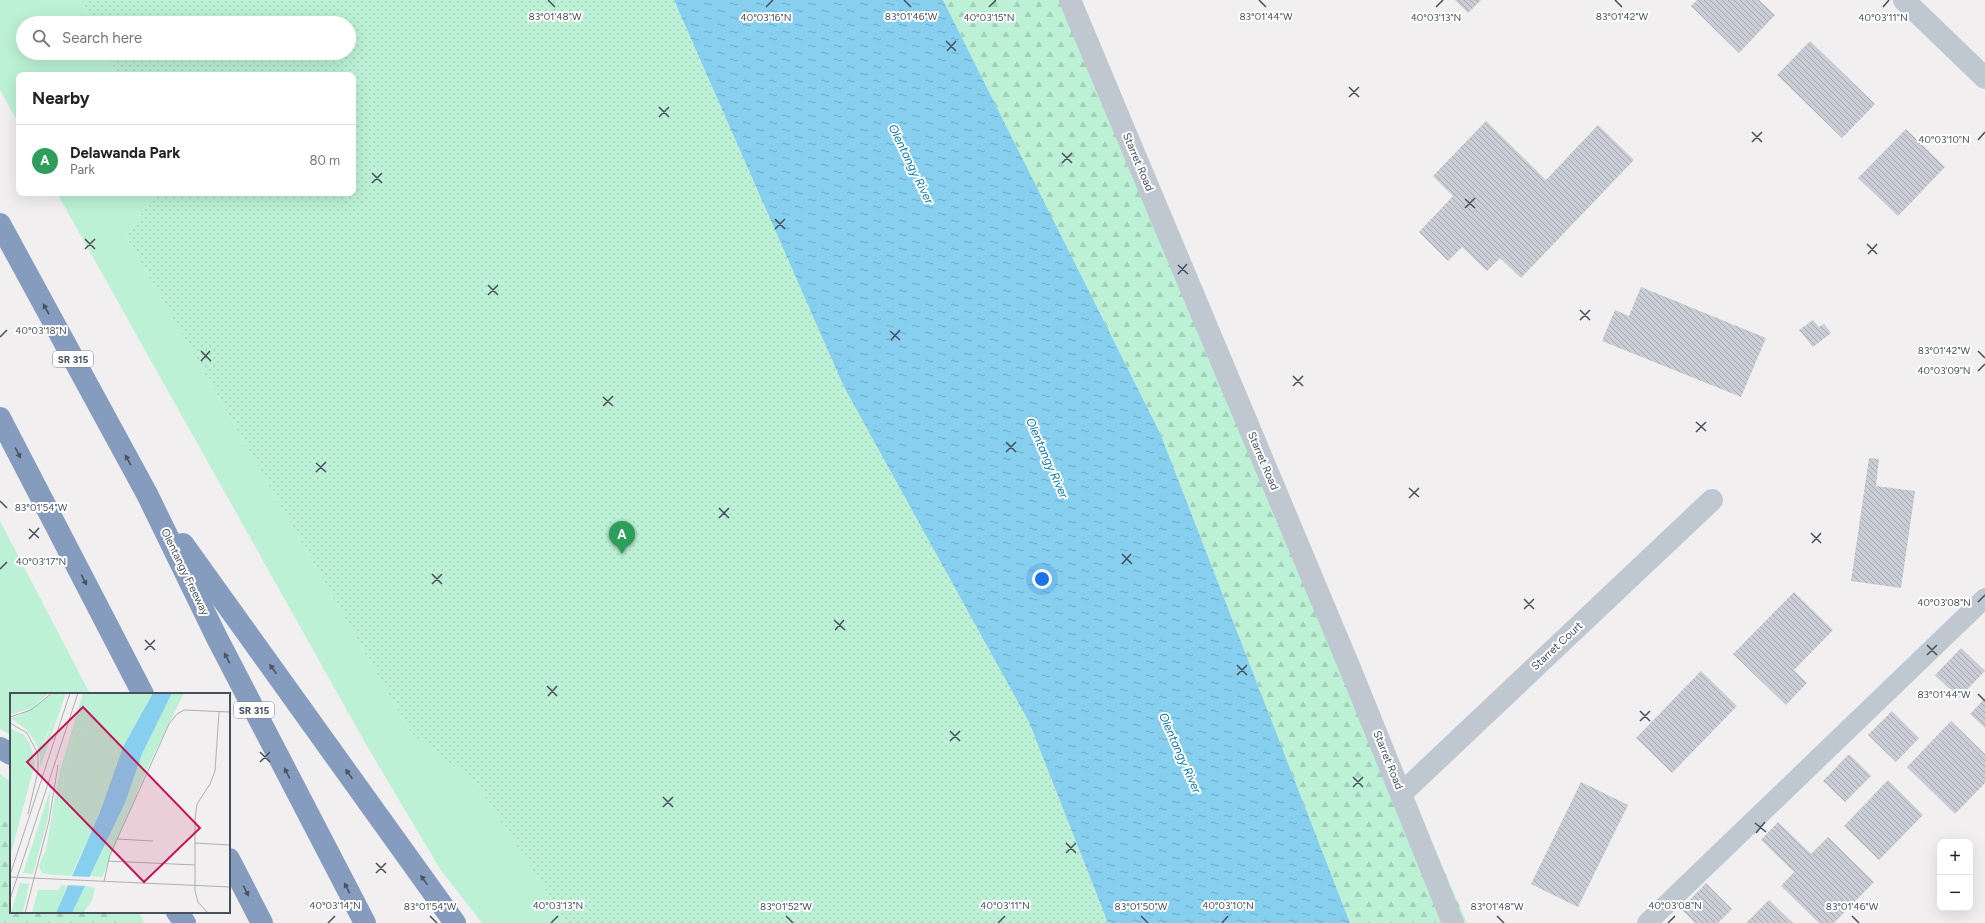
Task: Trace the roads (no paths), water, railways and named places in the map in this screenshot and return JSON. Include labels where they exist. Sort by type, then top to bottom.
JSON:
[{"type":"highway","name":"Olentangy Freeway","points":[[0,224],[147,494],[217,638],[365,923]]},
{"type":"highway","points":[[0,418],[142,693]]},
{"type":"highway","points":[[147,494],[455,923]]},
{"type":"highway","points":[[0,748],[10,753]]},
{"type":"highway","points":[[230,861],[262,923]]},
{"type":"highway","points":[[178,913],[185,923]]},
{"type":"street","name":"Starret Road","points":[[1070,0],[1402,793],[1453,923]]},
{"type":"street","points":[[1904,0],[1985,78]]},
{"type":"street","name":"Starret Court","points":[[1402,793],[1712,500]]},
{"type":"lane","points":[[1647,923],[1985,598]]},
{"type":"water","name":"Olentangy River","points":[[674,0],[943,0],[1160,433],[1350,923],[1108,923],[1029,722],[844,387]]},
{"type":"place","name":"Delawanda Park","points":[[622,554]]}]
